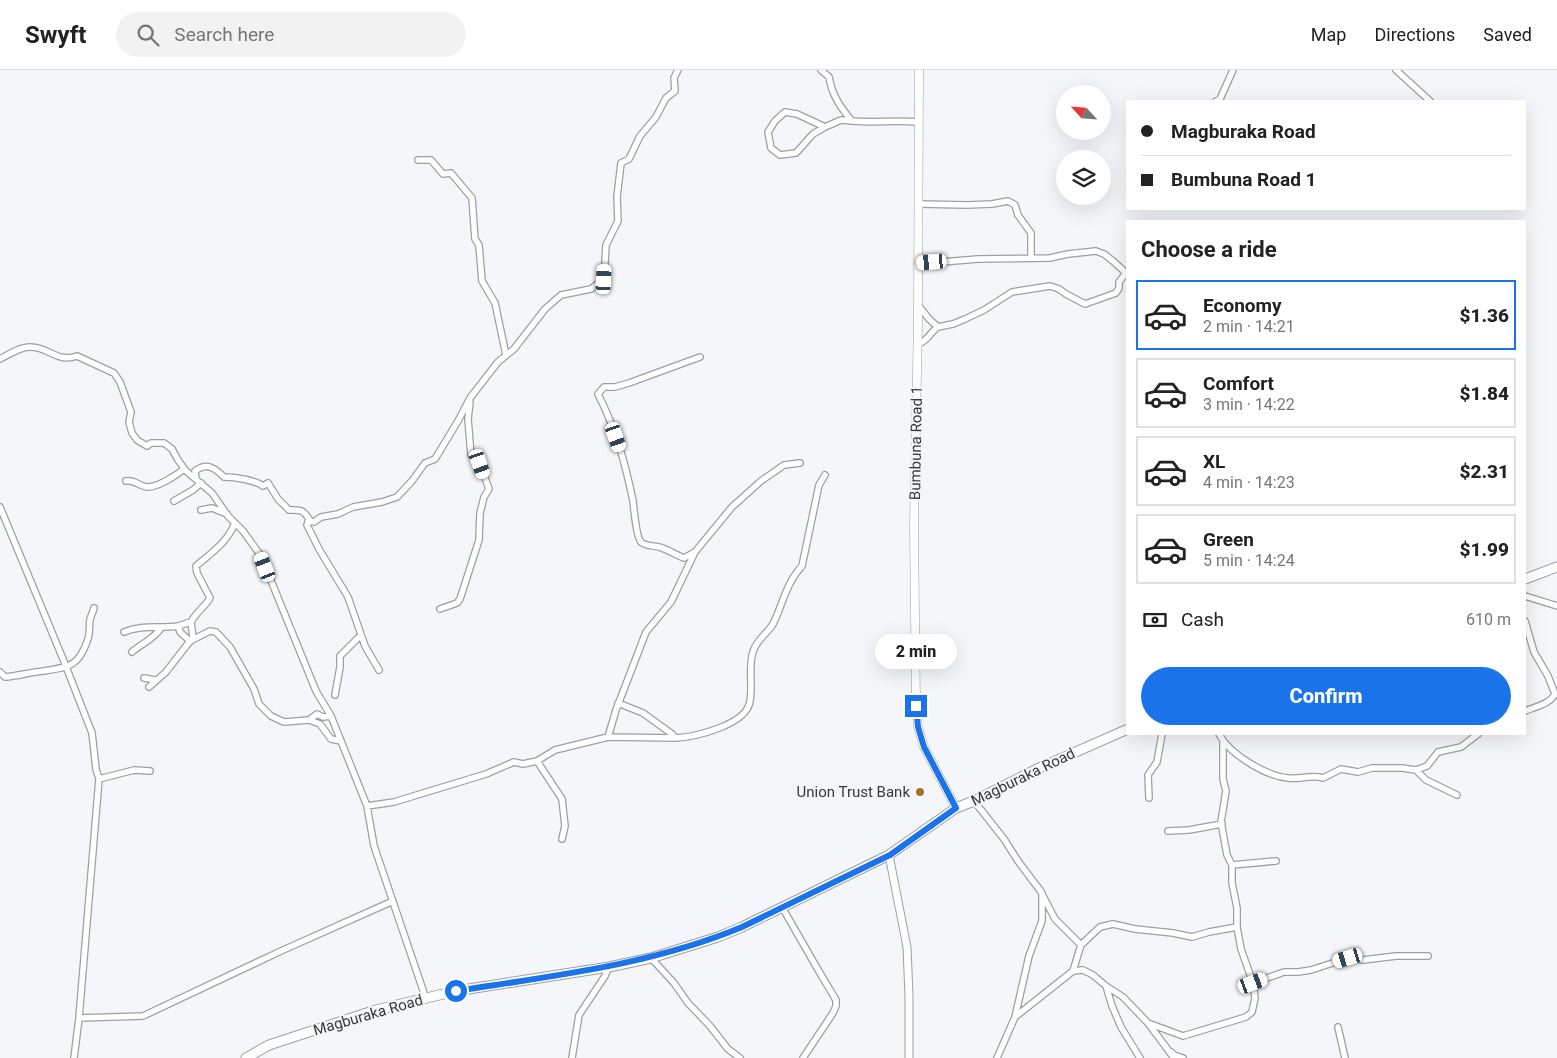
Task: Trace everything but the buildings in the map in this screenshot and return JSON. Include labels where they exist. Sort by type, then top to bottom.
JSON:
[{"type":"main road","name":"Bumbuna Road 1","points":[[919,70],[918,344],[914,526],[916,706],[918,727],[924,747],[956,808]]},
{"type":"main road","points":[[1526,580],[1557,567]]},
{"type":"main road","name":"Magburaka Road","points":[[246,1058],[269,1045],[376,1010],[456,991],[609,967],[651,958],[718,937],[890,855],[956,808],[974,801],[1037,769],[1126,730]]},
{"type":"street","points":[[308,521],[314,522],[321,517],[338,514],[353,507],[382,502],[397,497],[425,463],[435,459],[470,398],[487,376],[514,349],[546,308],[561,295],[591,289],[604,279],[606,245],[618,221],[617,197],[621,162],[629,158],[640,136],[656,117],[666,98],[675,91],[674,78],[678,70]]},
{"type":"street","points":[[821,70],[829,77],[831,88],[838,103],[852,121]]},
{"type":"street","points":[[1218,100],[1233,70]]},
{"type":"street","points":[[1396,70],[1429,100]]},
{"type":"street","points":[[825,127],[797,114],[785,112],[775,121],[768,132],[771,148],[780,156],[796,153],[813,134],[841,120],[872,123],[917,122],[919,128]]},
{"type":"street","points":[[418,160],[431,160],[443,174],[451,173],[472,198],[475,239],[479,245],[482,281],[495,303],[506,355]]},
{"type":"street","points":[[919,204],[967,205],[1008,201],[1015,205],[1018,215],[1031,233],[1031,258]]},
{"type":"street","points":[[918,264],[978,259],[1050,258],[1096,251],[1114,261],[1126,273],[1119,282],[1119,288],[1116,293],[1085,304],[1059,288],[1050,286],[1012,292],[984,310],[953,324],[934,329],[927,339],[918,344]]},
{"type":"street","points":[[918,305],[938,327]]},
{"type":"street","points":[[0,359],[29,347],[41,349],[57,357],[68,359],[77,356],[114,373],[120,382],[131,412],[129,422],[132,433],[137,440],[146,446],[151,443],[164,443],[172,449],[184,469],[212,492],[261,556],[316,691],[331,716],[367,806],[374,846],[426,999]]},
{"type":"street","points":[[684,558],[658,547],[649,547],[640,541],[637,534],[637,523],[626,464],[598,394],[604,387],[615,387],[629,383],[700,357]]},
{"type":"street","points":[[440,609],[457,603],[460,599],[479,540],[480,513],[484,497],[489,489],[480,464],[471,455],[468,419],[470,398]]},
{"type":"street","points":[[608,737],[618,703],[646,632],[671,602],[694,552],[732,507],[761,481],[784,464],[800,463]]},
{"type":"street","points":[[199,481],[195,471],[208,465],[224,477],[258,483],[263,486],[268,483],[278,499],[289,510],[301,509],[305,512],[308,519],[307,525],[319,550],[348,597],[366,646],[379,670]]},
{"type":"street","points":[[126,481],[131,480],[148,487],[153,486],[174,477],[184,469]]},
{"type":"street","points":[[367,806],[394,802],[486,774],[514,762],[523,764],[537,761],[555,750],[608,737],[675,738],[704,734],[738,719],[750,704],[752,652],[772,625],[794,575],[802,566],[819,485],[825,475]]},
{"type":"street","points":[[174,501],[193,490],[199,481]]},
{"type":"street","points":[[0,507],[92,733],[99,779],[74,1058]]},
{"type":"street","points":[[201,510],[212,508],[227,514]]},
{"type":"street","points":[[148,687],[166,672],[193,638],[191,622],[196,613],[205,608],[210,598],[197,573],[196,566],[221,546],[235,524]]},
{"type":"street","points":[[684,558],[694,552]]},
{"type":"street","points":[[684,558],[685,572]]},
{"type":"street","points":[[1526,596],[1557,606]]},
{"type":"street","points":[[0,672],[5,677],[59,670],[74,664],[80,657],[89,636],[90,619],[94,608]]},
{"type":"street","points":[[124,632],[145,626],[161,628],[191,622]]},
{"type":"street","points":[[1526,624],[1534,652],[1548,676],[1555,694],[1547,702],[1526,711]]},
{"type":"street","points":[[178,626],[180,632],[190,641]]},
{"type":"street","points":[[132,652],[146,643],[161,628]]},
{"type":"street","points":[[190,641],[210,631],[216,632],[230,647],[254,689],[259,704],[271,716],[284,722],[309,720],[320,724],[331,739],[341,741]]},
{"type":"street","points":[[335,695],[340,656],[362,635]]},
{"type":"street","points":[[144,678],[155,680]]},
{"type":"street","points":[[618,703],[643,713],[675,738]]},
{"type":"street","points":[[309,720],[317,714],[323,717],[331,716]]},
{"type":"street","points":[[1149,798],[1148,776],[1157,762],[1162,735]]},
{"type":"street","points":[[1219,735],[1223,742],[1266,772],[1287,778],[1301,779],[1317,776],[1322,778],[1341,769],[1358,772],[1372,768],[1416,770],[1427,766],[1438,752],[1461,747],[1477,735]]},
{"type":"street","points":[[1148,1023],[1183,1036],[1246,1017],[1252,1012],[1255,998],[1253,983],[1243,955],[1237,927],[1237,908],[1232,883],[1232,865],[1227,855],[1222,824],[1226,791],[1223,779],[1223,742]]},
{"type":"street","points":[[537,761],[562,799],[565,826],[562,839]]},
{"type":"street","points":[[99,779],[134,770],[150,771]]},
{"type":"street","points":[[1416,770],[1426,780],[1457,795]]},
{"type":"street","points":[[974,801],[1004,839],[1042,893],[1055,918],[1081,945]]},
{"type":"street","points":[[1168,831],[1189,830],[1222,824]]},
{"type":"street","points":[[890,855],[907,947],[909,1058]]},
{"type":"street","points":[[1232,865],[1276,861]]},
{"type":"street","points":[[997,1058],[1015,1017],[1028,956],[1042,921],[1042,893]]},
{"type":"street","points":[[79,1018],[143,1016],[393,901]]},
{"type":"street","points":[[782,907],[836,1000],[834,1013],[803,1058]]},
{"type":"street","points":[[1073,971],[1081,945],[1100,927],[1113,924],[1192,937],[1237,927]]},
{"type":"street","points":[[1253,983],[1284,972],[1311,970],[1348,958],[1363,960],[1396,956],[1428,956]]},
{"type":"street","points":[[651,958],[728,1049],[740,1058]]},
{"type":"street","points":[[572,1058],[579,1015],[606,976],[609,967]]},
{"type":"street","points":[[1015,1017],[1073,971],[1083,970],[1123,997],[1148,1023],[1174,1058]]},
{"type":"street","points":[[1106,986],[1121,1027],[1140,1058]]},
{"type":"street","points":[[1338,1027],[1345,1058]]},
{"type":"street","points":[[1166,1047],[1174,1055],[1184,1058]]},
{"type":"place","name":"Union Trust Bank","points":[[920,792]]},
{"type":"route","points":[[456,991],[609,967],[651,958],[718,937],[742,927],[890,855],[956,808],[924,747],[918,727],[916,706]]}]
